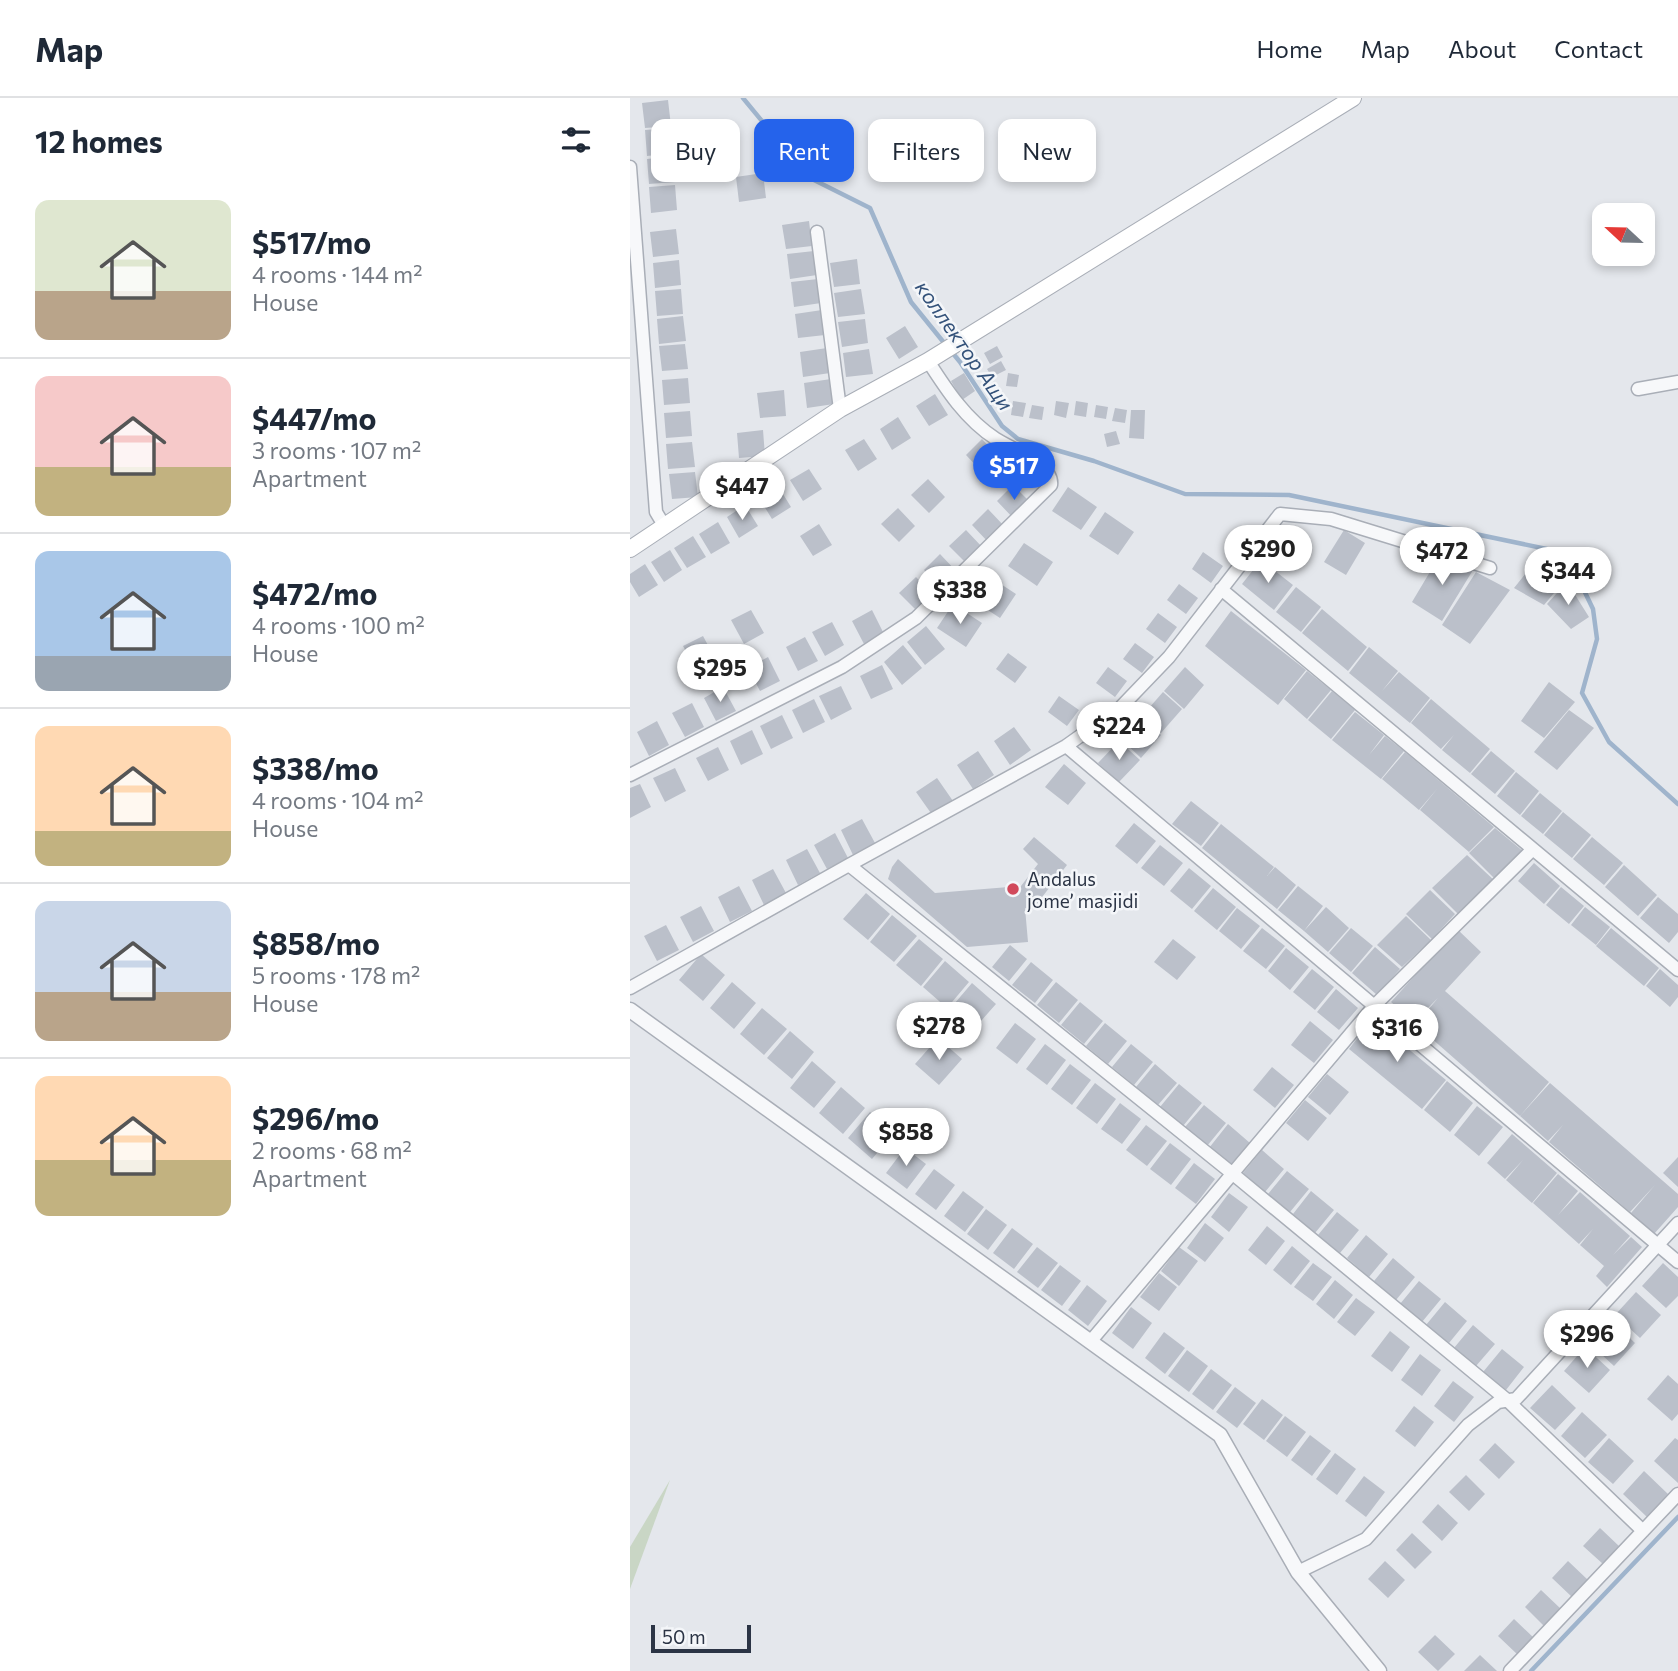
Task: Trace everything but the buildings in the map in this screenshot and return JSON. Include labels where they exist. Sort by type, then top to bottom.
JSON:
[{"type":"main road","points":[[630,549],[840,409],[933,357],[1353,98]]},
{"type":"street","points":[[630,167],[656,512],[665,527]]},
{"type":"street","points":[[817,232],[840,409]]},
{"type":"street","points":[[630,775],[842,667],[916,618],[1051,485],[1049,472],[975,423],[949,393],[933,357]]},
{"type":"street","points":[[1638,389],[1678,382]]},
{"type":"street","points":[[630,988],[1066,746],[1121,707],[1169,657],[1280,514],[1331,519],[1490,568]]},
{"type":"street","points":[[1221,589],[1678,970]]},
{"type":"street","points":[[1066,746],[1678,1262]]},
{"type":"street","points":[[1090,1342],[1375,1005],[1533,849]]},
{"type":"street","points":[[849,865],[1233,1174],[1507,1400],[1643,1531]]},
{"type":"street","points":[[630,1010],[1220,1435],[1298,1572],[1379,1671]]},
{"type":"street","points":[[1298,1572],[1366,1539],[1468,1425],[1498,1402],[1516,1399],[1678,1223]]},
{"type":"street","points":[[1510,1671],[1678,1494]]},
{"type":"green space","points":[[670,1480],[630,1589],[630,1547]]},
{"type":"waterway","name":"коллектор Ащи","points":[[743,98],[808,177],[870,208],[911,302],[945,344]]},
{"type":"waterway","name":"коллектор Ащи","points":[[951,351],[1002,426],[1018,439],[1094,461],[1185,494],[1289,495],[1566,553],[1593,609],[1597,639],[1582,693],[1609,742],[1678,804]]},
{"type":"waterway","points":[[1531,1671],[1678,1517]]},
{"type":"place","name":"Andalus jome’ masjidi","points":[[1013,889]]}]
